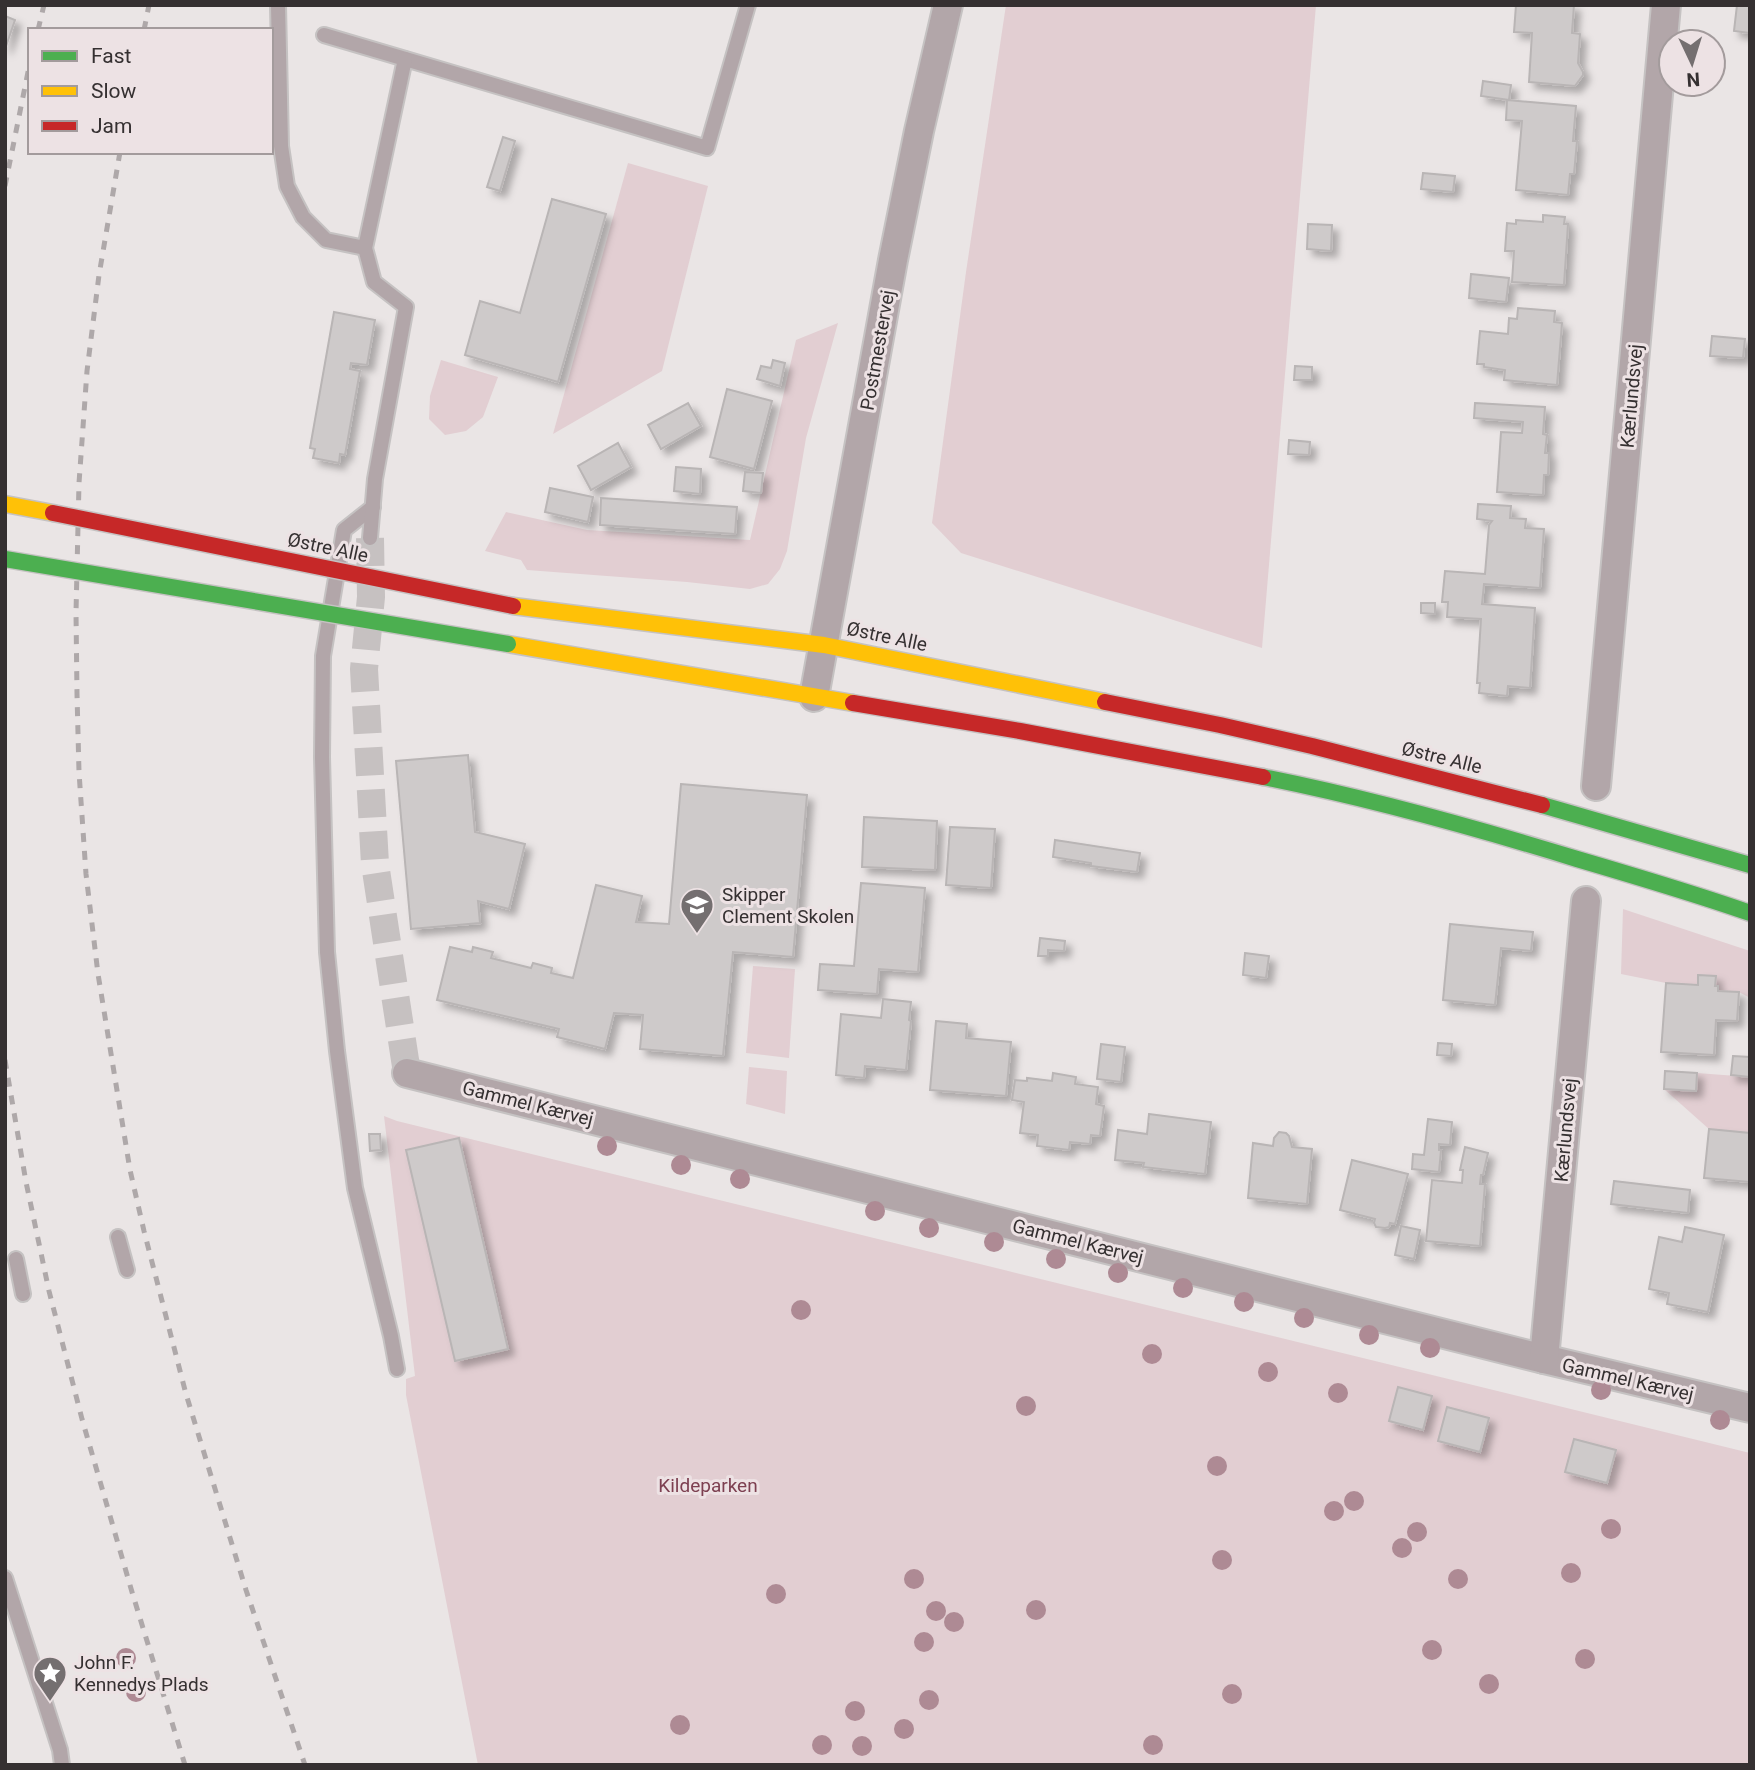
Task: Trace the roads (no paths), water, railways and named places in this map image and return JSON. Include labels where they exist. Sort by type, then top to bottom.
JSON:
[{"type":"street","name":"Postmestervej","points":[[814,697],[896,247],[948,5]]},
{"type":"street","name":"Kærlundsvej","points":[[1596,786],[1666,5]]},
{"type":"street","name":"Østre Alle","points":[[5,504],[513,606],[824,645],[1220,725],[1508,795],[1750,865]]},
{"type":"street","points":[[5,559],[1206,765],[1328,790],[1482,830],[1750,913]]},
{"type":"street","name":"Kærlundsvej","points":[[1544,1359],[1586,901]]},
{"type":"street","name":"Gammel Kærvej","points":[[407,1073],[1544,1359],[1750,1408]]},
{"type":"lane","points":[[278,5],[281,146],[287,186],[303,218],[326,240],[365,248]]},
{"type":"lane","points":[[324,35],[707,148],[748,5]]},
{"type":"lane","points":[[370,538],[375,479],[406,307],[374,282],[365,248],[405,59]]},
{"type":"lane","points":[[373,507],[344,530],[323,656],[322,757],[327,952],[355,1188],[397,1369]]},
{"type":"lane","points":[[118,1237],[127,1270]]},
{"type":"lane","points":[[16,1259],[23,1294]]},
{"type":"lane","points":[[5,1578],[60,1750],[62,1765]]},
{"type":"tunnel","points":[[370,538],[371,597],[364,669],[375,864],[407,1073]]},
{"type":"railway","points":[[38,28],[44,5]]},
{"type":"railway","points":[[144,28],[149,5]]},
{"type":"railway","points":[[5,186],[28,72]]},
{"type":"railway","points":[[120,154],[99,275],[87,371],[79,483],[77,694],[86,874],[98,974],[130,1170],[144,1231],[186,1394],[246,1590],[305,1765]]},
{"type":"railway","points":[[5,1060],[26,1182],[49,1291],[82,1419],[185,1765]]},
{"type":"place","name":"Skipper Clement Skolen","points":[[697,935]]},
{"type":"place","name":"John F. Kennedys Plads","points":[[50,1703]]},
{"type":"park label","name":"Kildeparken","points":[[708,1485]]}]
